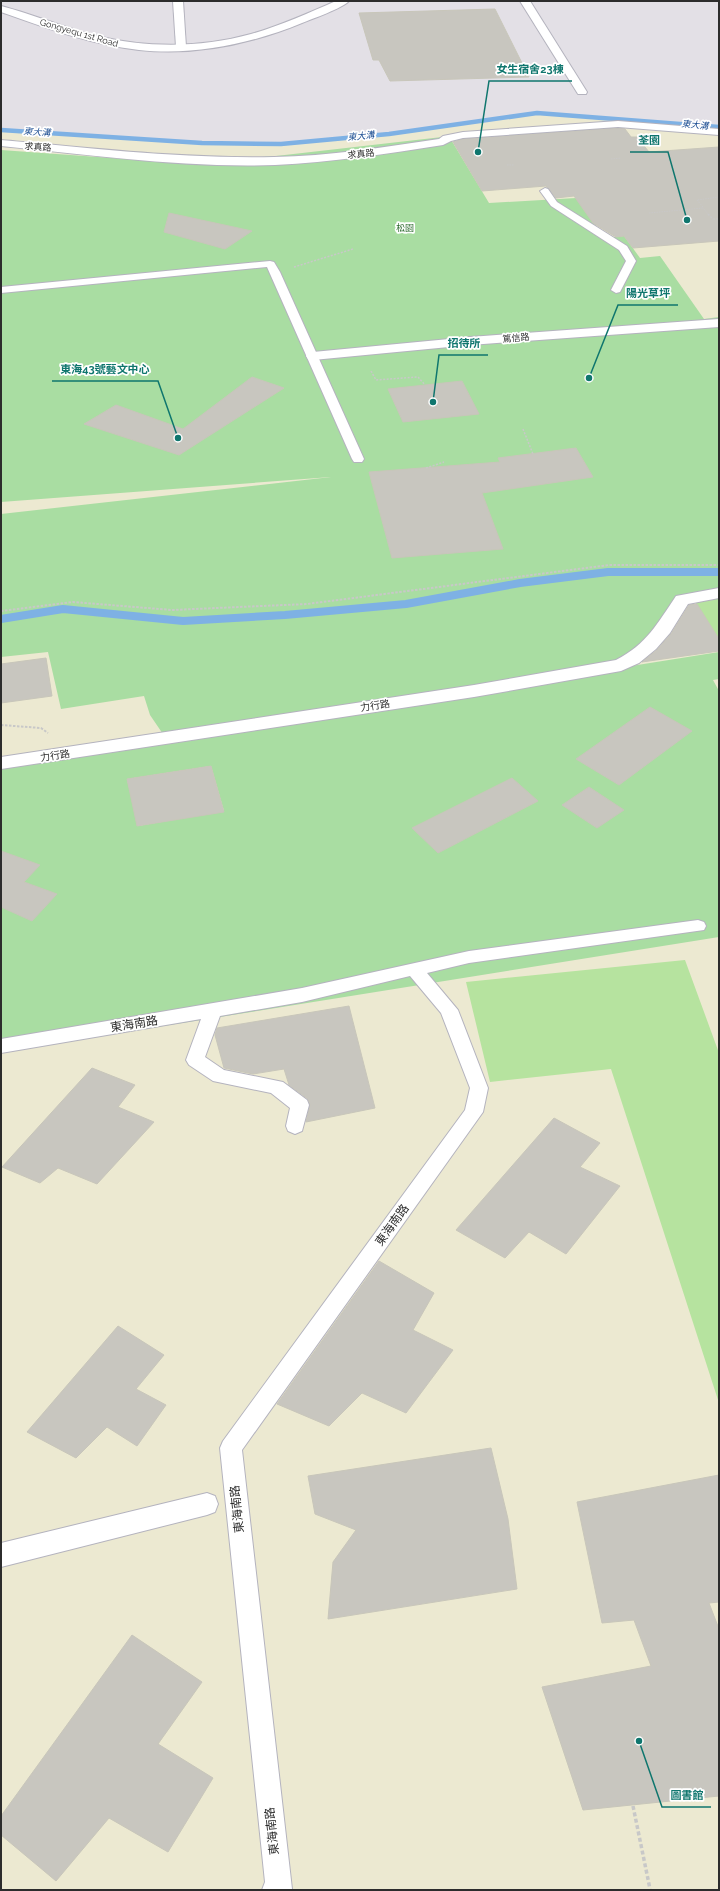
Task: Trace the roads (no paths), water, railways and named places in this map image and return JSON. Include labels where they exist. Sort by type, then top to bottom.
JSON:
[{"type":"street","points":[[178,1],[181,47]]},
{"type":"street","name":"Gongyequ 1st Road","points":[[1,9],[107,42],[129,46],[181,47],[216,45],[243,40],[282,27],[344,1]]},
{"type":"street","points":[[525,1],[582,92]]},
{"type":"street","name":"求真路","points":[[1,143],[185,160],[275,161],[391,151],[443,142],[447,138],[463,136],[618,124],[719,132]]},
{"type":"street","name":"篤信路","points":[[313,356],[470,341],[719,323]]},
{"type":"street","name":"力行路","points":[[1,763],[474,691],[621,665],[637,657],[661,635],[682,600],[719,594]]},
{"type":"lane","points":[[546,192],[554,204],[623,248],[631,261],[616,290]]},
{"type":"lane","points":[[1,290],[270,264],[313,356],[358,459]]},
{"type":"lane","points":[[414,969],[469,957],[698,926]]},
{"type":"lane","name":"東海南路","points":[[1,1046],[212,1012],[302,995],[414,969],[449,1010],[479,1088],[474,1112],[231,1448],[279,1889],[275,1890]]},
{"type":"lane","points":[[212,1012],[195,1060],[219,1076],[276,1087],[300,1105],[295,1126]]},
{"type":"lane","points":[[1,1555],[207,1504]]},
{"type":"waterway","name":"東大溝","points":[[1,130],[202,143],[281,144],[389,134],[537,113],[719,127]]},
{"type":"waterway","points":[[1,619],[63,609],[183,621],[285,615],[406,604],[520,583],[608,572],[719,572]]},
{"type":"place","name":"女生宿舍23棟","points":[[478,152]]},
{"type":"place","name":"荃園","points":[[687,220]]},
{"type":"place","name":"陽光草坪","points":[[589,378]]},
{"type":"place","name":"招待所","points":[[433,402]]},
{"type":"place","name":"東海43號藝文中心","points":[[178,438]]},
{"type":"place","name":"圖書館","points":[[639,1741]]},
{"type":"park label","name":"松園","points":[[405,228]]}]
